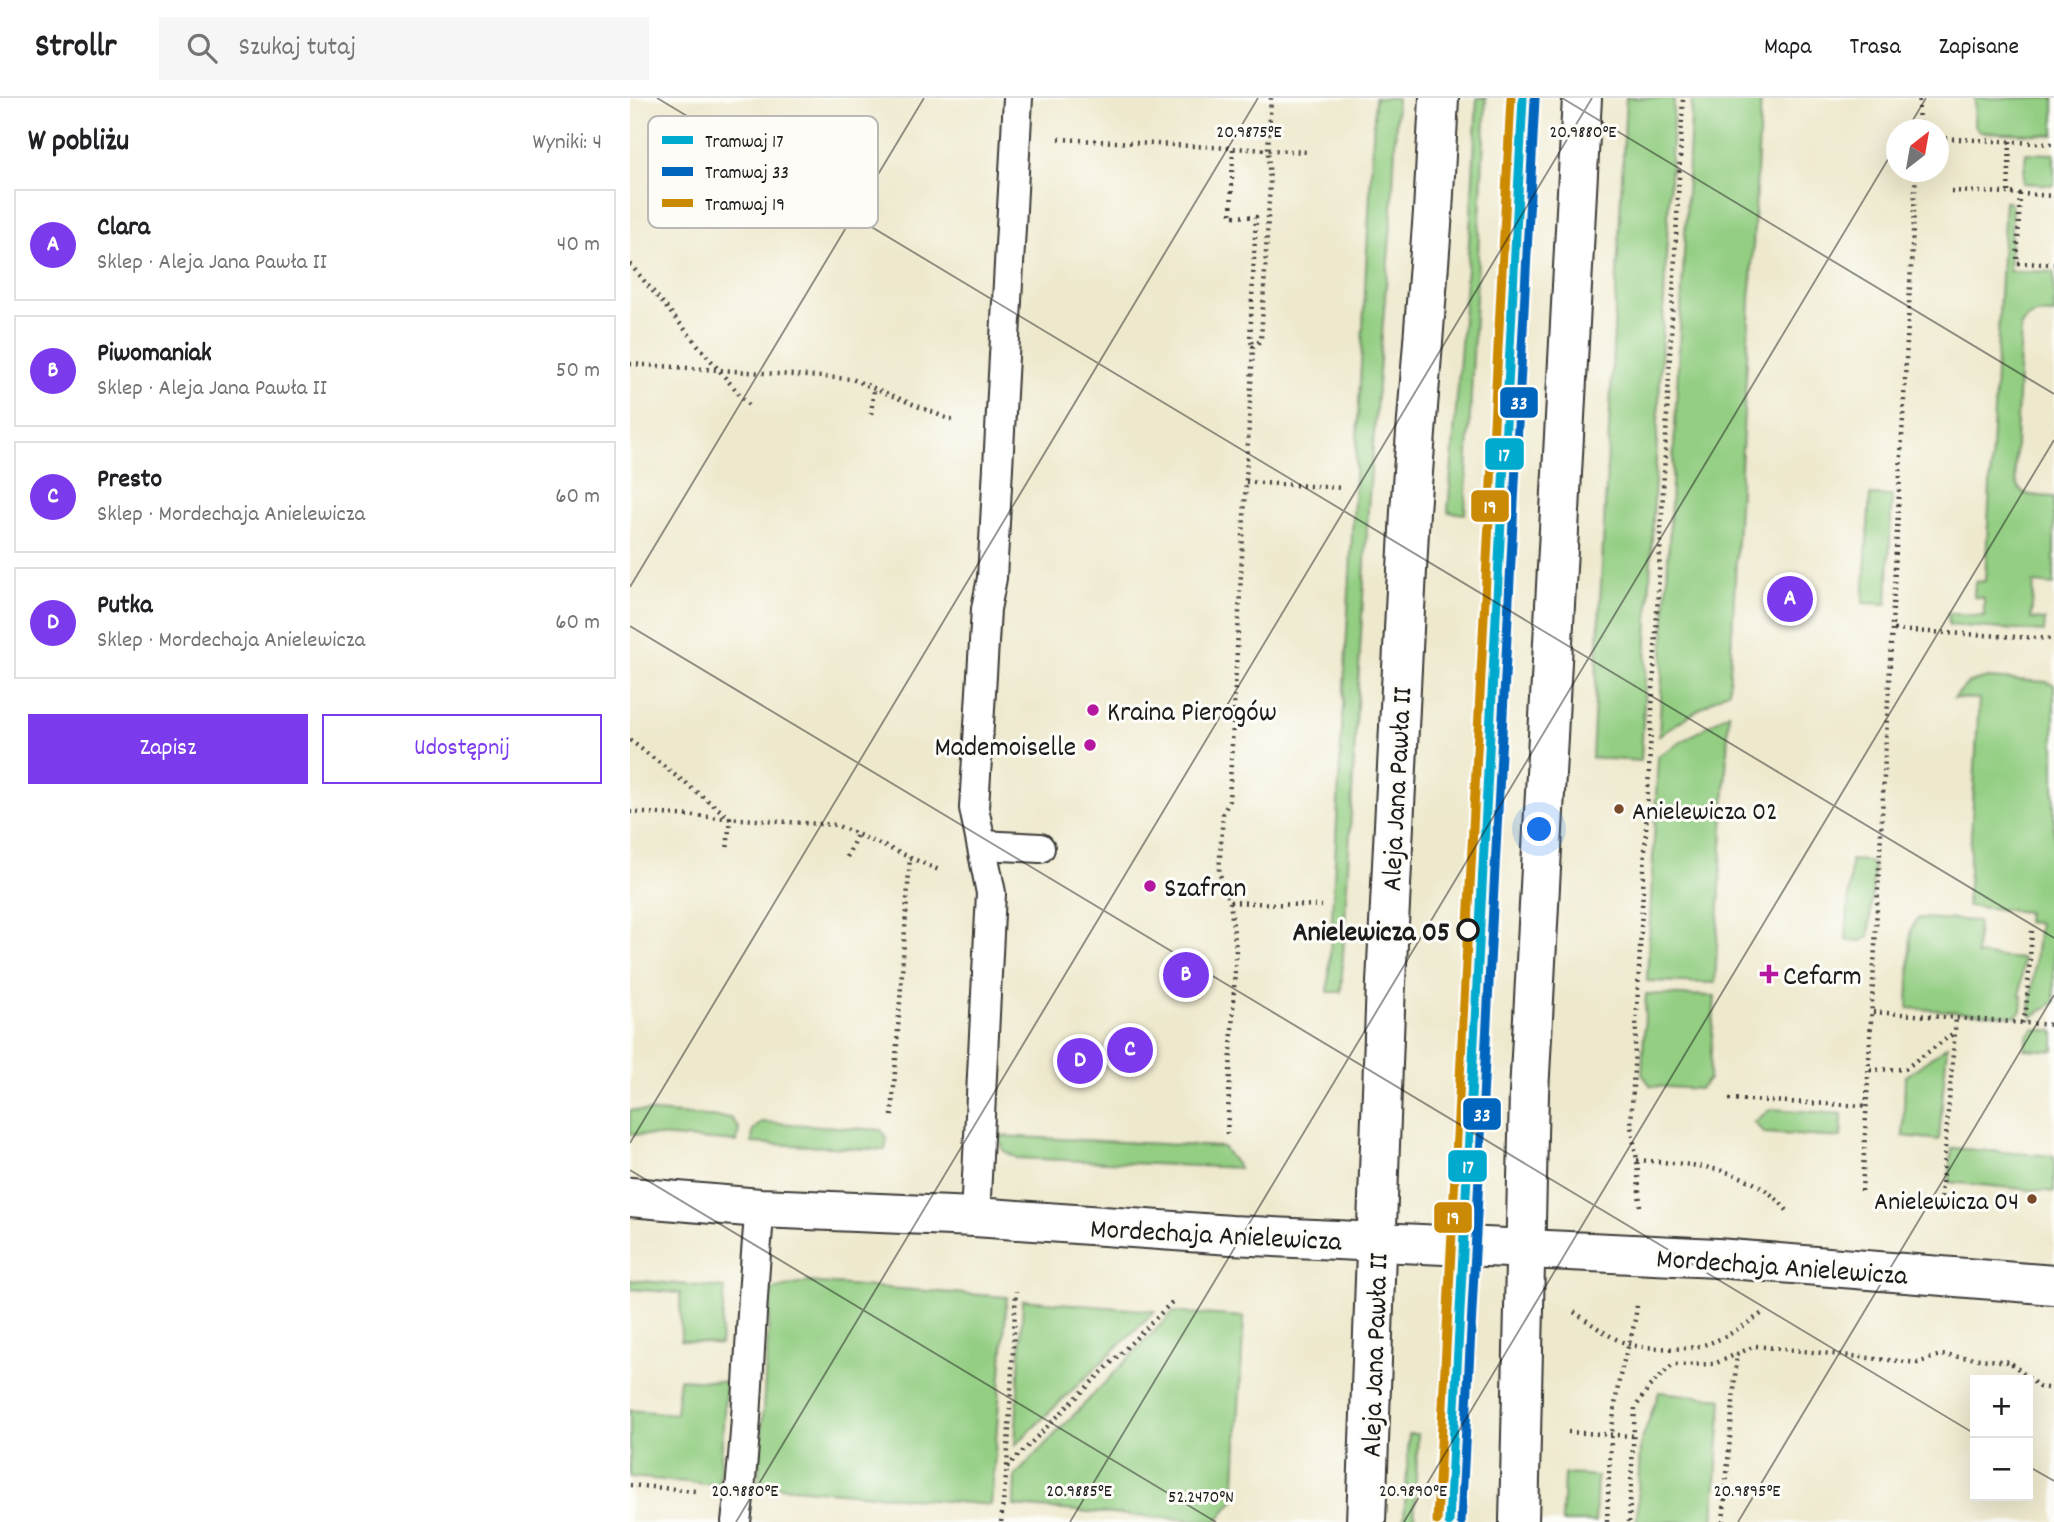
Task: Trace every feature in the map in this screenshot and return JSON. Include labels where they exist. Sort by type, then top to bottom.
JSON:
[{"type":"main road","name":"Aleja Jana Pawła II","points":[[1366,1522],[1386,983],[1409,511],[1433,212],[1439,98]]},
{"type":"main road","points":[[1519,1522],[1529,1093],[1582,98]]},
{"type":"main road","name":"Mordechaja Anielewicza","points":[[630,1197],[760,1208],[975,1217],[1377,1242],[1717,1258],[2054,1285]]},
{"type":"lane","points":[[975,1217],[991,893],[974,808],[986,609],[992,578],[1017,98]]},
{"type":"lane","points":[[982,845],[1040,848]]},
{"type":"lane","points":[[737,1508],[760,1208]]},
{"type":"path","points":[[1253,348],[1261,340],[1270,183],[1268,150],[1271,98]]},
{"type":"path","points":[[1640,1194],[1631,1126],[1683,98]]},
{"type":"path","points":[[1918,119],[1919,98]]},
{"type":"path","points":[[1949,138],[2054,144]]},
{"type":"path","points":[[1060,139],[1308,152]]},
{"type":"path","points":[[2008,193],[2010,141]]},
{"type":"path","points":[[1227,1135],[1236,950],[1230,902],[1219,872],[1223,814],[1229,801],[1253,348],[1250,339],[1255,218],[1231,216],[1233,149]]},
{"type":"path","points":[[1862,1191],[1894,630],[1916,182]]},
{"type":"path","points":[[1951,191],[2054,195]]},
{"type":"path","points":[[2020,194],[2017,263],[2054,264]]},
{"type":"path","points":[[630,264],[750,407]]},
{"type":"path","points":[[630,364],[852,379],[999,439]]},
{"type":"path","points":[[871,414],[874,389]]},
{"type":"path","points":[[1246,482],[1343,488]]},
{"type":"path","points":[[1894,630],[2054,639]]},
{"type":"path","points":[[630,740],[730,818]]},
{"type":"path","points":[[630,812],[836,825],[991,893]]},
{"type":"path","points":[[727,850],[730,818]]},
{"type":"path","points":[[846,857],[857,834]]},
{"type":"path","points":[[892,1116],[910,857]]},
{"type":"path","points":[[1230,902],[1322,906]]},
{"type":"path","points":[[2022,1023],[2026,1011],[2032,931]]},
{"type":"path","points":[[1873,1012],[2054,1026]]},
{"type":"path","points":[[1941,1197],[1956,1018]]},
{"type":"path","points":[[1870,1070],[1905,1069],[1954,1032]]},
{"type":"path","points":[[1729,1099],[1867,1106]]},
{"type":"path","points":[[1630,1345],[1672,1349],[1697,1348],[1716,1341],[1831,1267],[1782,1204],[1742,1177],[1723,1169],[1637,1160]]},
{"type":"path","points":[[1001,1522],[1007,1467],[1016,1291]]},
{"type":"path","points":[[1007,1467],[1172,1302]]},
{"type":"path","points":[[1607,1522],[1610,1435],[1620,1377],[1637,1318]]},
{"type":"path","points":[[1629,1522],[1634,1408],[1649,1387],[1672,1365],[1714,1364],[1755,1346],[1919,1363],[1940,1355],[2010,1362],[2039,1387],[2054,1389]]},
{"type":"path","points":[[1723,1522],[1737,1353]]},
{"type":"path","points":[[1561,1432],[1633,1436]]},
{"type":"path","points":[[630,1485],[737,1508]]},
{"type":"green space","points":[[1375,98],[1397,98],[1392,211],[1368,509],[1341,992],[1328,992]]},
{"type":"green space","points":[[1477,98],[1486,98],[1465,514],[1448,512],[1471,216]]},
{"type":"green space","points":[[1626,98],[1674,98],[1641,761],[1592,758]]},
{"type":"green space","points":[[1692,98],[1761,98],[1729,690],[1659,735]]},
{"type":"green space","points":[[1975,98],[2054,98],[2054,135],[1980,132],[1974,125]]},
{"type":"green space","points":[[2026,153],[2054,154],[2054,185],[2023,183]]},
{"type":"green space","points":[[2005,201],[2010,203],[2012,208],[2009,271],[2054,272],[2054,314],[2035,314],[2021,326],[2015,468],[2018,485],[2025,493],[2054,497],[2054,585],[2034,583],[2031,619],[2045,620],[2044,632],[1949,625],[1948,613],[1984,616],[1984,598],[1974,597],[1975,582],[1985,581]]},
{"type":"green space","points":[[1870,495],[1892,496],[1887,604],[1863,603]]},
{"type":"green space","points":[[1988,678],[2047,682],[2054,685],[2054,1002],[2032,1017],[2030,1011],[2039,923],[2026,922],[2027,912],[1967,906],[1979,699],[1954,698],[1968,683]]},
{"type":"green space","points":[[1729,713],[1715,983],[1647,981],[1658,756]]},
{"type":"green space","points":[[1851,860],[1867,861],[1874,865],[1869,936],[1862,941],[1846,940]]},
{"type":"green space","points":[[1920,918],[1978,921],[1976,955],[2023,959],[2021,1011],[2016,1016],[1908,1008],[1911,930]]},
{"type":"green space","points":[[1646,994],[1715,996],[1709,1079],[1700,1089],[1651,1086],[1642,1074]]},
{"type":"green space","points":[[2034,1029],[2054,1031],[2054,1051],[2024,1049],[2028,1035]]},
{"type":"green space","points":[[1947,1046],[1939,1140],[1903,1136],[1905,1077]]},
{"type":"green space","points":[[1771,1109],[1842,1114],[1841,1138],[1764,1133],[1754,1122]]},
{"type":"green space","points":[[630,1110],[731,1118],[739,1128],[737,1142],[630,1134]]},
{"type":"green space","points":[[762,1122],[881,1130],[887,1139],[885,1150],[752,1143],[753,1130]]},
{"type":"green space","points":[[1000,1136],[1223,1147],[1239,1168],[1017,1158],[1003,1150]]},
{"type":"green space","points":[[1952,1148],[2054,1156],[2054,1192],[1949,1182]]},
{"type":"green space","points":[[630,1280],[725,1288],[720,1345],[681,1340],[680,1293],[630,1289]]},
{"type":"green space","points":[[807,1282],[1007,1297],[991,1505],[758,1485],[771,1290]]},
{"type":"green space","points":[[1023,1300],[1155,1311],[1015,1445]]},
{"type":"green space","points":[[1173,1312],[1244,1317],[1234,1500],[1216,1522],[1014,1506],[1015,1476]]},
{"type":"green space","points":[[679,1379],[726,1382],[719,1485],[630,1477],[630,1410],[676,1414]]},
{"type":"green space","points":[[1659,1392],[1722,1399],[1713,1522],[1637,1522],[1640,1445]]},
{"type":"green space","points":[[1409,1434],[1418,1434],[1414,1522],[1404,1522]]},
{"type":"green space","points":[[1564,1474],[1597,1476],[1595,1522],[1562,1522]]},
{"type":"tram line","name":"19","points":[[1437,1521],[1511,98]]},
{"type":"tram line","name":"17","points":[[1449,1522],[1523,98]]},
{"type":"tram line","name":"33","points":[[1461,1522],[1535,99]]},
{"type":"place","name":"Clara","points":[[1790,599]]},
{"type":"place","name":"Kraina Pierogów","points":[[1093,710]]},
{"type":"place","name":"Mademoiselle","points":[[1090,745]]},
{"type":"place","name":"Anielewicza 02","points":[[1619,809]]},
{"type":"place","name":"Szafran","points":[[1150,886]]},
{"type":"place","name":"Anielewicza 05","points":[[1468,930]]},
{"type":"place","name":"Cefarm","points":[[1769,974]]},
{"type":"place","name":"Piwomaniak","points":[[1186,975]]},
{"type":"place","name":"Presto","points":[[1130,1050]]},
{"type":"place","name":"Putka","points":[[1080,1061]]},
{"type":"place","name":"Anielewicza 04","points":[[2032,1199]]}]
